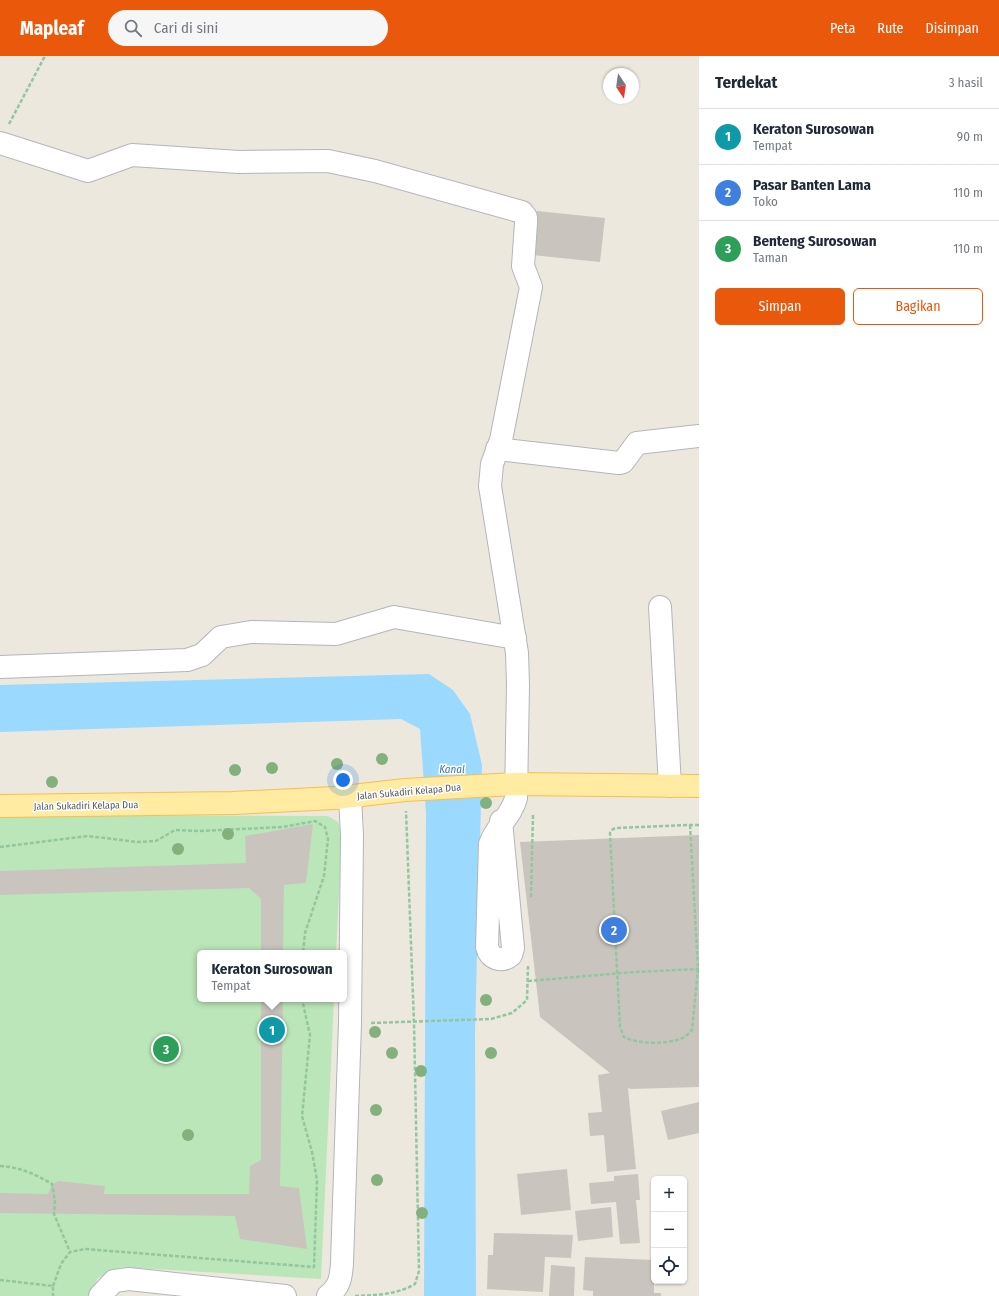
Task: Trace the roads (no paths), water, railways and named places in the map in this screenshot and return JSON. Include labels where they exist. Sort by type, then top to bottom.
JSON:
[{"type":"main road","name":"Jalan Sukadiri Kelapa Dua","points":[[0,806],[233,803],[516,784],[699,786]]},
{"type":"street","points":[[3,136],[88,171],[132,155],[239,162],[328,161],[375,171],[522,212],[526,217],[523,266],[532,287],[501,440],[492,464],[490,486],[515,638],[518,684],[516,784],[514,805],[501,821],[493,833],[490,844],[487,947],[488,954],[492,958],[501,959],[511,955],[513,948],[501,821]]},
{"type":"street","points":[[497,449],[619,463],[623,462],[637,443],[699,436]]},
{"type":"street","points":[[660,607],[670,786]]},
{"type":"street","points":[[0,667],[187,660],[198,658],[216,640],[225,636],[251,632],[336,634],[394,617],[515,638]]},
{"type":"street","points":[[328,1296],[337,1289],[341,1279],[350,1023],[352,836],[350,796]]},
{"type":"street","points":[[100,1296],[114,1282],[129,1279],[285,1296]]},
{"type":"water","name":"Kanal","points":[[429,674],[453,690],[470,714],[482,765],[475,1033],[476,1296],[424,1296],[426,813],[420,729],[401,719],[0,732],[0,685]]},
{"type":"place","name":"Pasar Banten Lama","points":[[614,930]]},
{"type":"place","name":"Keraton Surosowan","points":[[272,1030]]},
{"type":"place","name":"Benteng Surosowan","points":[[166,1049]]}]
